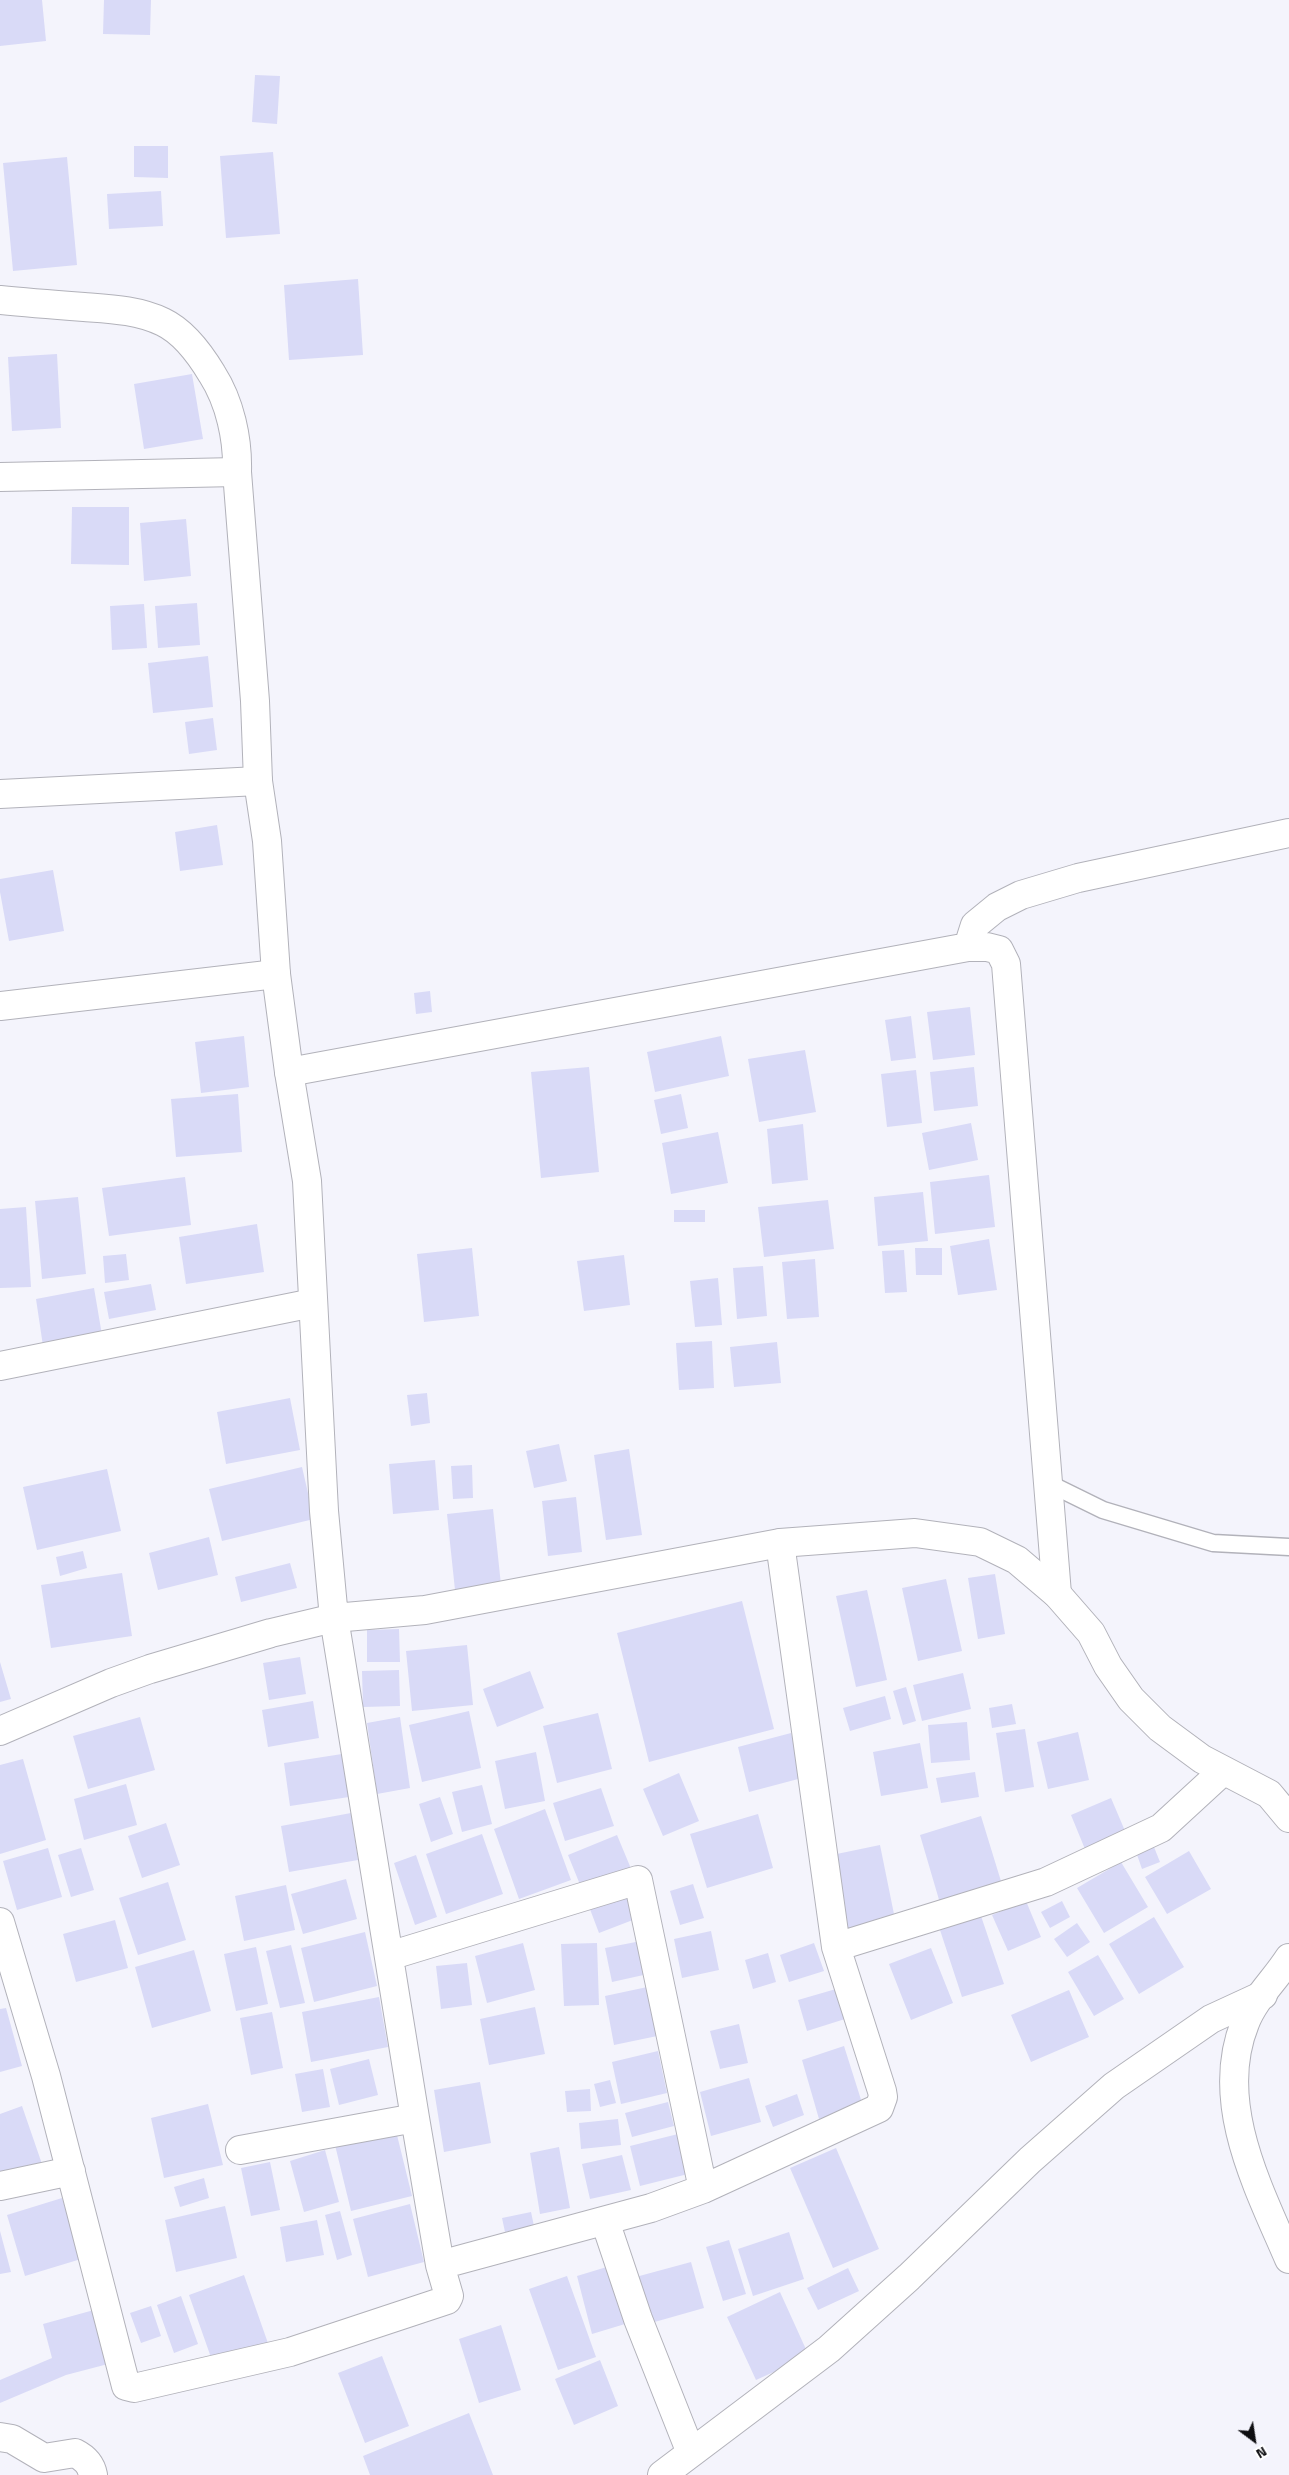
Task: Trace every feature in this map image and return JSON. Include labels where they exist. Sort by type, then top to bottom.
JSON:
[{"type":"street","points":[[0,300],[134,312],[164,322],[174,329],[202,358],[220,386],[229,412],[238,452],[237,472],[255,701],[258,781],[267,841],[276,974],[289,1072],[307,1180],[324,1510],[334,1618],[415,2118],[440,2265],[449,2296],[446,2301],[290,2352],[130,2388],[126,2386],[71,2171],[0,1922]]},
{"type":"street","points":[[0,477],[237,472]]},
{"type":"street","points":[[0,794],[258,781]]},
{"type":"street","points":[[968,947],[975,925],[997,907],[1021,895],[1078,878],[1289,833]]},
{"type":"street","points":[[289,1072],[968,947],[986,947],[1000,950],[1006,964],[1057,1594]]},
{"type":"street","points":[[0,1006],[276,974]]},
{"type":"street","points":[[0,1366],[313,1303]]},
{"type":"street","points":[[0,1731],[111,1682],[271,1632],[334,1618],[425,1610],[780,1543],[915,1533],[972,1540],[988,1544],[1004,1552],[1057,1594],[1091,1633],[1119,1682],[1142,1710],[1179,1742],[1224,1771],[1269,1794],[1289,1818]]},
{"type":"street","points":[[440,2265],[651,2208],[703,2189],[879,2108],[883,2097],[882,2091],[836,1947],[780,1543]]},
{"type":"street","points":[[836,1947],[1046,1882],[1161,1828],[1224,1771]]},
{"type":"street","points":[[389,1956],[638,1880],[703,2189]]},
{"type":"street","points":[[1289,1958],[1245,2022],[1236,2047],[1233,2089],[1242,2134],[1255,2182],[1289,2259]]},
{"type":"street","points":[[662,2475],[829,2348],[909,2277],[1030,2160],[1114,2086],[1212,2019],[1263,1995]]},
{"type":"street","points":[[240,2150],[415,2118]]},
{"type":"street","points":[[0,2186],[71,2171]]},
{"type":"street","points":[[605,2221],[638,2319],[691,2453]]},
{"type":"street","points":[[0,2437],[12,2439],[44,2458],[75,2453],[85,2458],[92,2468],[94,2475]]},
{"type":"lane","points":[[1048,1483],[1103,1510],[1213,1543],[1289,1548]]},
{"type":"building","points":[[0,0],[42,0],[46,41],[0,46]]},
{"type":"building","points":[[104,0],[151,0],[150,35],[103,34]]},
{"type":"building","points":[[255,75],[280,76],[277,124],[252,122]]},
{"type":"building","points":[[134,146],[168,146],[168,178],[134,177]]},
{"type":"building","points":[[273,152],[280,234],[226,238],[220,156]]},
{"type":"building","points":[[67,157],[77,265],[13,271],[3,163]]},
{"type":"building","points":[[161,191],[163,226],[109,229],[107,194]]},
{"type":"building","points":[[358,279],[363,355],[289,360],[284,285]]},
{"type":"building","points":[[57,354],[61,428],[12,431],[8,357]]},
{"type":"building","points":[[192,374],[203,439],[144,449],[134,384]]},
{"type":"building","points":[[72,507],[129,507],[129,565],[71,564]]},
{"type":"building","points":[[186,519],[191,576],[144,581],[140,523]]},
{"type":"building","points":[[197,603],[200,645],[158,648],[155,606]]},
{"type":"building","points":[[144,604],[147,648],[112,650],[110,606]]},
{"type":"building","points":[[208,656],[213,707],[153,713],[148,663]]},
{"type":"building","points":[[213,718],[217,750],[189,754],[185,722]]},
{"type":"building","points":[[217,825],[223,865],[180,871],[175,832]]},
{"type":"building","points":[[53,870],[64,931],[9,941],[0,892],[0,879]]},
{"type":"building","points":[[430,991],[432,1012],[416,1014],[414,993]]},
{"type":"building","points":[[970,1007],[975,1055],[933,1060],[927,1012]]},
{"type":"building","points":[[911,1016],[916,1058],[891,1061],[885,1020]]},
{"type":"building","points":[[244,1036],[249,1087],[201,1093],[195,1042]]},
{"type":"building","points":[[721,1036],[729,1076],[655,1092],[647,1052]]},
{"type":"building","points":[[805,1050],[816,1112],[759,1122],[748,1059]]},
{"type":"building","points":[[589,1067],[599,1172],[541,1178],[531,1072]]},
{"type":"building","points":[[974,1067],[978,1106],[934,1111],[930,1072]]},
{"type":"building","points":[[916,1070],[922,1123],[887,1127],[881,1074]]},
{"type":"building","points":[[238,1094],[242,1152],[176,1157],[171,1099]]},
{"type":"building","points":[[681,1094],[688,1128],[661,1134],[654,1100]]},
{"type":"building","points":[[971,1123],[978,1160],[929,1170],[922,1133]]},
{"type":"building","points":[[803,1124],[808,1180],[772,1184],[767,1129]]},
{"type":"building","points":[[718,1132],[728,1183],[671,1194],[662,1143]]},
{"type":"building","points":[[989,1175],[995,1227],[935,1234],[930,1182]]},
{"type":"building","points":[[185,1177],[191,1225],[109,1236],[102,1188]]},
{"type":"building","points":[[923,1192],[928,1241],[878,1246],[874,1197]]},
{"type":"building","points":[[78,1197],[86,1274],[42,1279],[35,1201]]},
{"type":"building","points":[[828,1200],[834,1249],[764,1257],[758,1207]]},
{"type":"building","points":[[26,1207],[31,1287],[0,1288],[0,1209]]},
{"type":"building","points":[[674,1210],[705,1210],[705,1222],[674,1222]]},
{"type":"building","points":[[257,1224],[264,1272],[186,1284],[179,1237]]},
{"type":"building","points":[[989,1239],[997,1290],[958,1295],[950,1246]]},
{"type":"building","points":[[472,1248],[479,1316],[424,1322],[417,1254]]},
{"type":"building","points":[[915,1248],[942,1248],[942,1275],[916,1275]]},
{"type":"building","points":[[904,1250],[907,1292],[885,1293],[882,1251]]},
{"type":"building","points":[[126,1254],[129,1280],[105,1283],[103,1256]]},
{"type":"building","points":[[624,1255],[630,1305],[584,1311],[577,1261]]},
{"type":"building","points":[[815,1259],[819,1317],[787,1319],[782,1262]]},
{"type":"building","points":[[763,1266],[767,1316],[737,1319],[733,1268]]},
{"type":"building","points":[[718,1278],[722,1325],[695,1327],[690,1281]]},
{"type":"building","points":[[151,1284],[156,1310],[109,1319],[104,1292]]},
{"type":"building","points":[[94,1288],[102,1335],[43,1346],[36,1299]]},
{"type":"building","points":[[712,1341],[714,1388],[679,1390],[676,1343]]},
{"type":"building","points":[[777,1342],[781,1383],[734,1387],[730,1347]]},
{"type":"building","points":[[427,1393],[430,1423],[411,1426],[407,1395]]},
{"type":"building","points":[[290,1398],[300,1450],[226,1464],[217,1412]]},
{"type":"building","points":[[559,1444],[567,1481],[534,1488],[526,1451]]},
{"type":"building","points":[[629,1449],[642,1535],[606,1540],[594,1455]]},
{"type":"building","points":[[435,1460],[439,1510],[393,1514],[389,1464]]},
{"type":"building","points":[[472,1465],[473,1498],[453,1499],[451,1466]]},
{"type":"building","points":[[302,1467],[314,1519],[222,1541],[209,1489]]},
{"type":"building","points":[[107,1469],[121,1531],[37,1550],[23,1487]]},
{"type":"building","points":[[576,1497],[582,1552],[548,1556],[542,1501]]},
{"type":"building","points":[[493,1509],[501,1585],[455,1590],[447,1514]]},
{"type":"building","points":[[209,1537],[218,1575],[158,1590],[149,1553]]},
{"type":"building","points":[[83,1551],[87,1568],[60,1576],[56,1557]]},
{"type":"building","points":[[290,1563],[297,1588],[241,1602],[235,1577]]},
{"type":"building","points":[[122,1573],[132,1636],[51,1648],[41,1585]]},
{"type":"building","points":[[995,1574],[1005,1634],[978,1639],[968,1578]]},
{"type":"building","points":[[946,1579],[962,1651],[918,1661],[902,1588]]},
{"type":"building","points":[[867,1590],[887,1680],[856,1687],[836,1596]]},
{"type":"building","points":[[742,1601],[774,1729],[649,1762],[617,1633]]},
{"type":"building","points":[[399,1629],[400,1662],[367,1662],[367,1630]]},
{"type":"building","points":[[467,1645],[473,1705],[412,1711],[406,1651]]},
{"type":"building","points":[[300,1657],[306,1694],[269,1700],[263,1663]]},
{"type":"building","points":[[0,1662],[11,1699],[0,1702]]},
{"type":"building","points":[[399,1670],[400,1706],[363,1707],[362,1671]]},
{"type":"building","points":[[530,1671],[544,1708],[497,1727],[483,1689]]},
{"type":"building","points":[[963,1673],[971,1709],[922,1721],[913,1685]]},
{"type":"building","points":[[906,1687],[916,1721],[903,1725],[893,1691]]},
{"type":"building","points":[[885,1696],[891,1719],[850,1731],[843,1708]]},
{"type":"building","points":[[313,1701],[319,1738],[268,1747],[262,1710]]},
{"type":"building","points":[[1012,1704],[1016,1724],[992,1728],[989,1708]]},
{"type":"building","points":[[469,1711],[481,1768],[422,1782],[409,1725]]},
{"type":"building","points":[[598,1713],[612,1769],[557,1783],[543,1726]]},
{"type":"building","points":[[140,1717],[155,1770],[88,1789],[73,1736]]},
{"type":"building","points":[[400,1717],[410,1788],[377,1794],[367,1723]]},
{"type":"building","points":[[967,1722],[970,1760],[931,1763],[928,1725]]},
{"type":"building","points":[[1025,1729],[1034,1787],[1005,1792],[996,1733]]},
{"type":"building","points":[[1078,1732],[1089,1780],[1048,1789],[1037,1742]]},
{"type":"building","points":[[791,1733],[802,1778],[749,1792],[738,1747]]},
{"type":"building","points":[[920,1743],[928,1788],[881,1796],[873,1752]]},
{"type":"building","points":[[536,1752],[545,1801],[505,1809],[495,1761]]},
{"type":"building","points":[[342,1754],[349,1797],[290,1806],[284,1763]]},
{"type":"building","points":[[23,1759],[46,1840],[0,1854],[0,1765]]},
{"type":"building","points":[[975,1772],[979,1797],[941,1803],[936,1778]]},
{"type":"building","points":[[679,1773],[699,1821],[663,1836],[643,1789]]},
{"type":"building","points":[[126,1784],[137,1825],[84,1840],[74,1799]]},
{"type":"building","points":[[482,1785],[492,1824],[462,1832],[452,1792]]},
{"type":"building","points":[[601,1788],[614,1826],[565,1841],[553,1803]]},
{"type":"building","points":[[440,1797],[453,1834],[431,1842],[419,1804]]},
{"type":"building","points":[[1111,1798],[1128,1838],[1087,1854],[1071,1815]]},
{"type":"building","points":[[545,1809],[571,1880],[519,1899],[494,1829]]},
{"type":"building","points":[[351,1813],[358,1860],[289,1872],[281,1826]]},
{"type":"building","points":[[758,1814],[773,1868],[707,1888],[690,1834]]},
{"type":"building","points":[[981,1816],[1004,1891],[942,1910],[920,1835]]},
{"type":"building","points":[[166,1823],[180,1865],[142,1878],[128,1836]]},
{"type":"building","points":[[482,1834],[503,1894],[446,1914],[426,1854]]},
{"type":"building","points":[[617,1835],[632,1871],[583,1892],[568,1855]]},
{"type":"building","points":[[1152,1842],[1160,1862],[1142,1869],[1135,1849]]},
{"type":"building","points":[[880,1845],[896,1924],[843,1935],[827,1856]]},
{"type":"building","points":[[48,1848],[62,1897],[17,1910],[3,1861]]},
{"type":"building","points":[[81,1848],[94,1890],[71,1897],[58,1855]]},
{"type":"building","points":[[1189,1851],[1211,1889],[1167,1914],[1145,1877]]},
{"type":"building","points":[[416,1855],[437,1917],[415,1925],[394,1863]]},
{"type":"building","points":[[1121,1862],[1148,1907],[1104,1933],[1077,1888]]},
{"type":"building","points":[[346,1879],[357,1919],[303,1934],[291,1894]]},
{"type":"building","points":[[168,1882],[186,1940],[138,1955],[119,1898]]},
{"type":"building","points":[[693,1884],[704,1918],[680,1925],[670,1891]]},
{"type":"building","points":[[286,1885],[295,1930],[244,1941],[235,1896]]},
{"type":"building","points":[[627,1889],[638,1918],[599,1933],[588,1904]]},
{"type":"building","points":[[1026,1901],[1041,1937],[1008,1951],[992,1915]]},
{"type":"building","points":[[1062,1901],[1070,1917],[1050,1928],[1041,1912]]},
{"type":"building","points":[[981,1916],[1004,1984],[962,1997],[940,1930]]},
{"type":"building","points":[[1154,1917],[1184,1967],[1139,1994],[1109,1944]]},
{"type":"building","points":[[115,1920],[128,1968],[76,1982],[63,1934]]},
{"type":"building","points":[[1077,1923],[1090,1942],[1067,1957],[1054,1939]]},
{"type":"building","points":[[711,1931],[719,1970],[682,1978],[674,1939]]},
{"type":"building","points":[[365,1932],[377,1986],[314,2002],[301,1948]]},
{"type":"building","points":[[641,1941],[648,1974],[612,1982],[605,1948]]},
{"type":"building","points":[[523,1943],[535,1990],[487,2003],[475,1956]]},
{"type":"building","points":[[597,1943],[599,2005],[564,2006],[561,1944]]},
{"type":"building","points":[[814,1943],[824,1971],[789,1982],[780,1955]]},
{"type":"building","points":[[291,1945],[305,2003],[280,2008],[266,1951]]},
{"type":"building","points":[[256,1947],[268,2004],[236,2011],[224,1954]]},
{"type":"building","points":[[931,1948],[953,2003],[911,2020],[889,1964]]},
{"type":"building","points":[[194,1950],[211,2011],[152,2028],[135,1967]]},
{"type":"building","points":[[768,1953],[776,1982],[753,1989],[745,1960]]},
{"type":"building","points":[[1098,1955],[1124,1999],[1094,2016],[1068,1972]]},
{"type":"building","points":[[467,1963],[472,2005],[441,2009],[436,1966]]},
{"type":"building","points":[[652,1986],[662,2035],[614,2045],[605,1996]]},
{"type":"building","points":[[836,1989],[845,2019],[807,2031],[798,2000]]},
{"type":"building","points":[[1069,1990],[1089,2037],[1031,2062],[1011,2015]]},
{"type":"building","points":[[379,1997],[388,2047],[311,2062],[302,2012]]},
{"type":"building","points":[[535,2007],[545,2054],[489,2065],[480,2019]]},
{"type":"building","points":[[6,2008],[22,2066],[0,2072],[0,2009]]},
{"type":"building","points":[[272,2012],[283,2068],[251,2075],[240,2018]]},
{"type":"building","points":[[739,2024],[748,2063],[720,2069],[710,2031]]},
{"type":"building","points":[[844,2046],[863,2106],[819,2119],[802,2060]]},
{"type":"building","points":[[658,2051],[667,2093],[621,2104],[612,2062]]},
{"type":"building","points":[[369,2059],[378,2095],[339,2105],[330,2069]]},
{"type":"building","points":[[323,2069],[330,2107],[302,2112],[295,2074]]},
{"type":"building","points":[[749,2078],[761,2122],[711,2136],[700,2092]]},
{"type":"building","points":[[610,2080],[616,2103],[600,2107],[594,2084]]},
{"type":"building","points":[[480,2082],[491,2143],[444,2152],[434,2090]]},
{"type":"building","points":[[590,2089],[591,2111],[567,2112],[565,2091]]},
{"type":"building","points":[[797,2094],[804,2115],[773,2127],[765,2106]]},
{"type":"building","points":[[668,2102],[674,2126],[632,2137],[625,2113]]},
{"type":"building","points":[[208,2104],[223,2165],[164,2178],[151,2118]]},
{"type":"building","points":[[22,2106],[42,2164],[0,2179],[0,2114]]},
{"type":"building","points":[[618,2119],[621,2145],[581,2149],[579,2123]]},
{"type":"building","points":[[396,2131],[412,2196],[351,2211],[335,2145]]},
{"type":"building","points":[[682,2133],[692,2173],[640,2186],[630,2146]]},
{"type":"building","points":[[559,2147],[570,2208],[540,2214],[530,2153]]},
{"type":"building","points":[[836,2148],[879,2249],[833,2268],[790,2168]]},
{"type":"building","points":[[325,2150],[339,2202],[304,2212],[290,2161]]},
{"type":"building","points":[[622,2155],[631,2190],[590,2199],[582,2164]]},
{"type":"building","points":[[270,2162],[280,2210],[251,2216],[241,2168]]},
{"type":"building","points":[[204,2178],[209,2198],[180,2207],[174,2187]]},
{"type":"building","points":[[62,2198],[81,2259],[25,2276],[7,2215]]},
{"type":"building","points":[[410,2204],[424,2262],[368,2277],[353,2219]]},
{"type":"building","points":[[225,2206],[237,2258],[176,2272],[165,2220]]},
{"type":"building","points":[[340,2211],[352,2255],[337,2260],[325,2215]]},
{"type":"building","points":[[531,2212],[534,2226],[505,2232],[502,2218]]},
{"type":"building","points":[[317,2220],[324,2255],[286,2262],[280,2227]]},
{"type":"building","points":[[0,2231],[11,2272],[0,2274]]},
{"type":"building","points":[[789,2232],[804,2279],[753,2296],[738,2249]]},
{"type":"building","points":[[729,2240],[746,2294],[723,2301],[706,2247]]},
{"type":"building","points":[[691,2262],[704,2308],[644,2325],[632,2278]]},
{"type":"building","points":[[610,2266],[625,2324],[592,2334],[577,2276]]},
{"type":"building","points":[[848,2268],[859,2291],[818,2310],[807,2288]]},
{"type":"building","points":[[244,2275],[269,2346],[214,2366],[189,2295]]},
{"type":"building","points":[[567,2276],[596,2357],[558,2370],[529,2289]]},
{"type":"building","points":[[780,2292],[809,2356],[756,2380],[727,2317]]},
{"type":"building","points":[[181,2296],[198,2344],[174,2353],[157,2305]]},
{"type":"building","points":[[151,2306],[161,2336],[141,2343],[130,2313]]},
{"type":"building","points":[[94,2310],[108,2364],[66,2375],[0,2403],[0,2380],[52,2358],[43,2324]]},
{"type":"building","points":[[501,2325],[521,2390],[479,2403],[459,2339]]},
{"type":"building","points":[[382,2356],[409,2426],[365,2443],[338,2373]]},
{"type":"building","points":[[600,2360],[618,2406],[574,2425],[555,2379]]},
{"type":"building","points":[[469,2413],[493,2475],[370,2475],[363,2456]]}]
